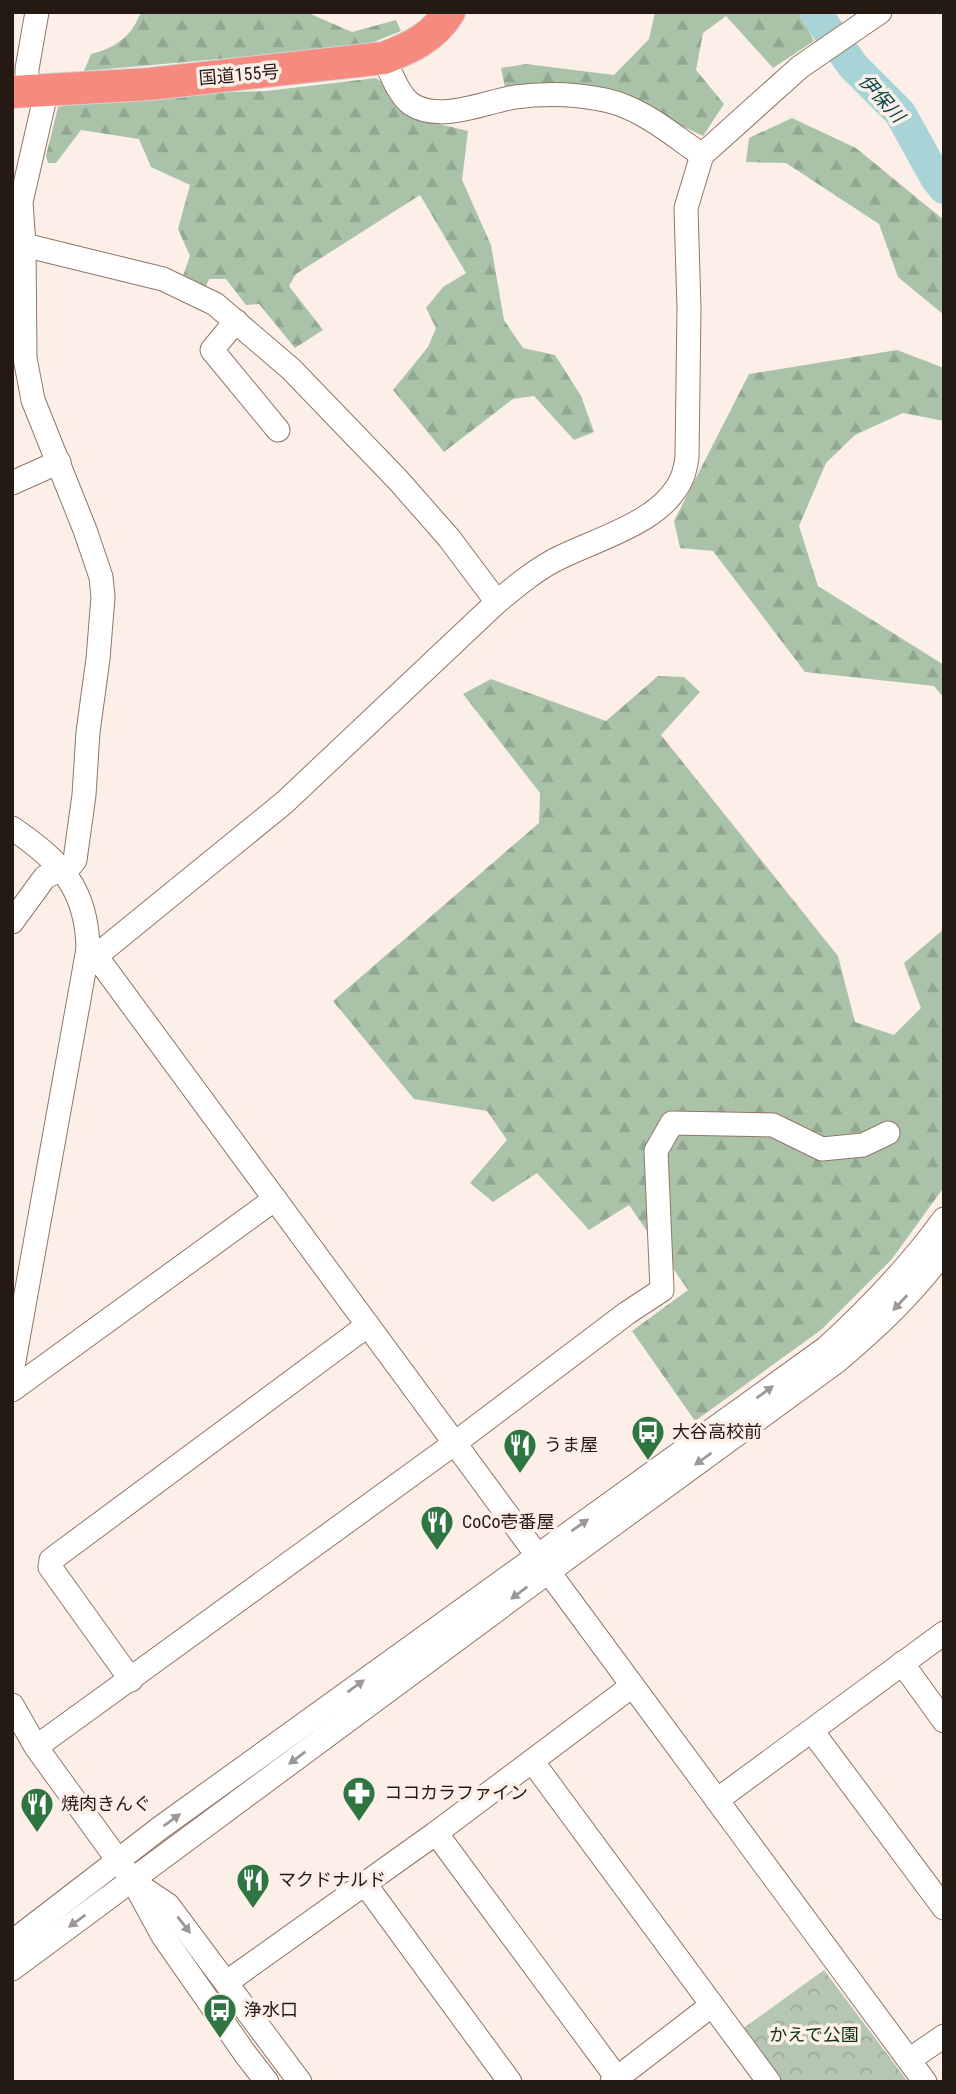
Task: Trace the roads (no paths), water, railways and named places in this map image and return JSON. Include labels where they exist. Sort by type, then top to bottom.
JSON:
[{"type":"highway","name":"国道155号","points":[[29,91],[150,84],[384,58],[415,46],[443,23],[449,12]]},
{"type":"street","points":[[12,922],[45,877],[62,870],[75,860],[103,597],[101,577],[33,400],[25,358],[21,202],[29,91],[27,69],[37,12]]},
{"type":"street","points":[[92,953],[294,794],[496,602],[534,572],[554,560],[623,530],[658,508],[673,493],[682,477],[688,457],[689,309],[686,208],[702,155],[800,67],[880,12]]},
{"type":"street","points":[[384,58],[396,84],[409,103],[425,111],[444,112],[536,95],[568,95],[607,100],[632,109],[655,122],[702,155]]},
{"type":"street","points":[[24,244],[163,279],[215,304],[291,369],[398,480],[449,538],[496,602]]},
{"type":"street","points":[[236,321],[212,350],[278,430]]},
{"type":"street","points":[[12,483],[59,462]]},
{"type":"street","points":[[12,828],[47,852],[72,885],[84,912],[92,953],[12,1372]]},
{"type":"street","points":[[92,953],[925,2082]]},
{"type":"street","points":[[36,1747],[662,1290],[656,1151],[672,1124],[773,1125],[822,1149],[863,1144],[888,1133]]},
{"type":"street","points":[[12,1390],[275,1199]]},
{"type":"street","points":[[12,1969],[133,1881],[543,1563],[826,1348],[873,1306],[918,1255],[944,1219]]},
{"type":"street","points":[[12,1942],[117,1861],[836,1362],[884,1321],[944,1251]]},
{"type":"street","points":[[131,1680],[50,1567],[51,1560],[368,1325]]},
{"type":"street","points":[[717,1800],[944,1633]]},
{"type":"street","points":[[902,1663],[944,1721]]},
{"type":"street","points":[[227,1982],[436,1833],[632,1686]]},
{"type":"street","points":[[12,1705],[36,1747],[133,1881],[163,1936],[267,2082]]},
{"type":"street","points":[[812,1731],[944,1908]]},
{"type":"street","points":[[532,1760],[769,2082]]},
{"type":"street","points":[[436,1833],[616,2080],[712,2005]]},
{"type":"street","points":[[133,1881],[168,1905],[300,2082]]},
{"type":"street","points":[[365,1884],[510,2082]]},
{"type":"street","points":[[909,2060],[944,2035]]},
{"type":"waterway","name":"伊保川","points":[[815,12],[853,66],[900,113],[944,188]]},
{"type":"place","name":"大谷高校前","points":[[648,1462]]},
{"type":"place","name":"うま屋","points":[[520,1475]]},
{"type":"place","name":"CoCo壱番屋","points":[[437,1552]]},
{"type":"place","name":"ココカラファイン","points":[[359,1823]]},
{"type":"place","name":"焼肉きんぐ","points":[[37,1834]]},
{"type":"place","name":"マクドナルド","points":[[253,1910]]},
{"type":"place","name":"浄水口","points":[[220,2040]]},
{"type":"park label","name":"かえで公園","points":[[814,2035]]}]
